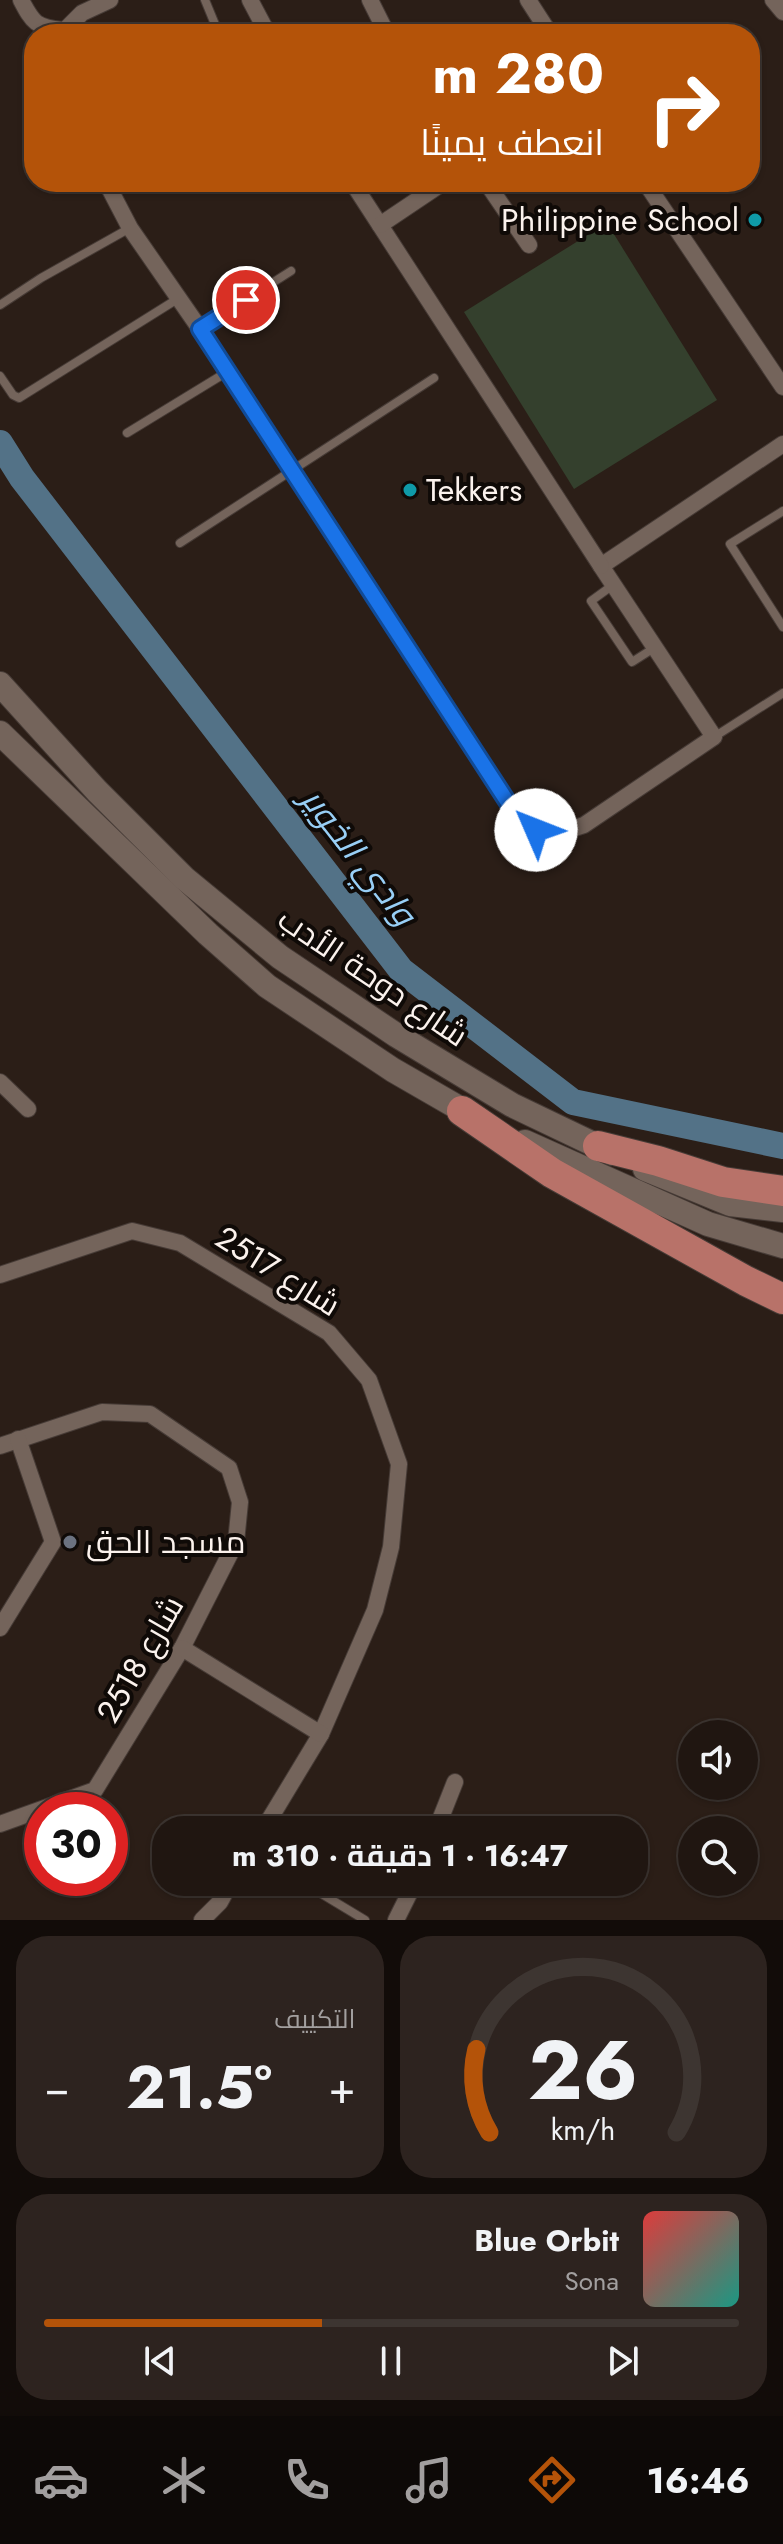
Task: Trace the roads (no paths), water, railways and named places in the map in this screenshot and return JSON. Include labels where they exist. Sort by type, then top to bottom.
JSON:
[{"type":"highway","points":[[462,1111],[552,1173],[783,1299]]},
{"type":"highway","points":[[598,1146],[723,1182],[783,1191]]},
{"type":"main road","name":"شارع دوحة الأدب","points":[[0,684],[97,791],[231,920],[396,1035],[512,1105],[678,1184],[730,1204],[783,1210]]},
{"type":"main road","name":"شارع دوحة الأدب","points":[[0,733],[185,913],[267,986],[393,1070],[462,1111],[576,1166],[708,1224],[783,1246]]},
{"type":"street","points":[[21,0],[32,22],[37,24]]},
{"type":"street","points":[[70,24],[82,13],[110,0]]},
{"type":"street","points":[[250,0],[263,24]]},
{"type":"street","points":[[370,0],[382,24]]},
{"type":"street","points":[[528,0],[544,24]]},
{"type":"street","points":[[773,0],[783,12]]},
{"type":"street","points":[[111,192],[130,228],[228,371],[520,821],[536,830],[563,833],[584,825],[714,737],[359,192]]},
{"type":"street","points":[[380,225],[429,192]]},
{"type":"street","points":[[493,192],[529,245]]},
{"type":"street","points":[[652,192],[783,387]]},
{"type":"street","points":[[601,566],[783,444]]},
{"type":"street","points":[[0,1082],[28,1109]]},
{"type":"street","name":"2517 شارع","points":[[0,1275],[132,1231],[180,1243],[329,1333],[369,1380],[399,1464],[391,1547],[375,1610],[321,1734],[271,1816]]},
{"type":"street","name":"2518 شارع","points":[[0,1446],[102,1412],[150,1414],[229,1468],[240,1502],[236,1542],[182,1648],[95,1790],[0,1824]]},
{"type":"street","points":[[0,1628],[53,1542],[18,1439]]},
{"type":"street","points":[[182,1648],[321,1734]]},
{"type":"street","points":[[442,1816],[455,1782]]},
{"type":"street","points":[[202,1920],[223,1896]]},
{"type":"street","points":[[396,1920],[408,1896]]},
{"type":"lane","points":[[205,0],[215,24]]},
{"type":"lane","points":[[0,305],[130,228]]},
{"type":"lane","points":[[200,329],[291,271]]},
{"type":"lane","points":[[0,376],[13,395],[19,398],[179,298]]},
{"type":"lane","points":[[127,433],[228,371]]},
{"type":"lane","points":[[180,543],[434,378]]},
{"type":"lane","points":[[783,511],[730,544],[783,627]]},
{"type":"lane","points":[[613,585],[591,601],[632,662],[654,648]]},
{"type":"lane","points":[[714,737],[783,693]]},
{"type":"lane","points":[[325,1896],[365,1920]]},
{"type":"waterway","name":"وادي الخوير","points":[[0,443],[22,478],[401,970],[573,1102],[783,1146]]},
{"type":"place","name":"Philippine School","points":[[755,220]]},
{"type":"place","name":"Tekkers","points":[[410,490]]},
{"type":"place","name":"مسجد الحق","points":[[70,1542]]}]
